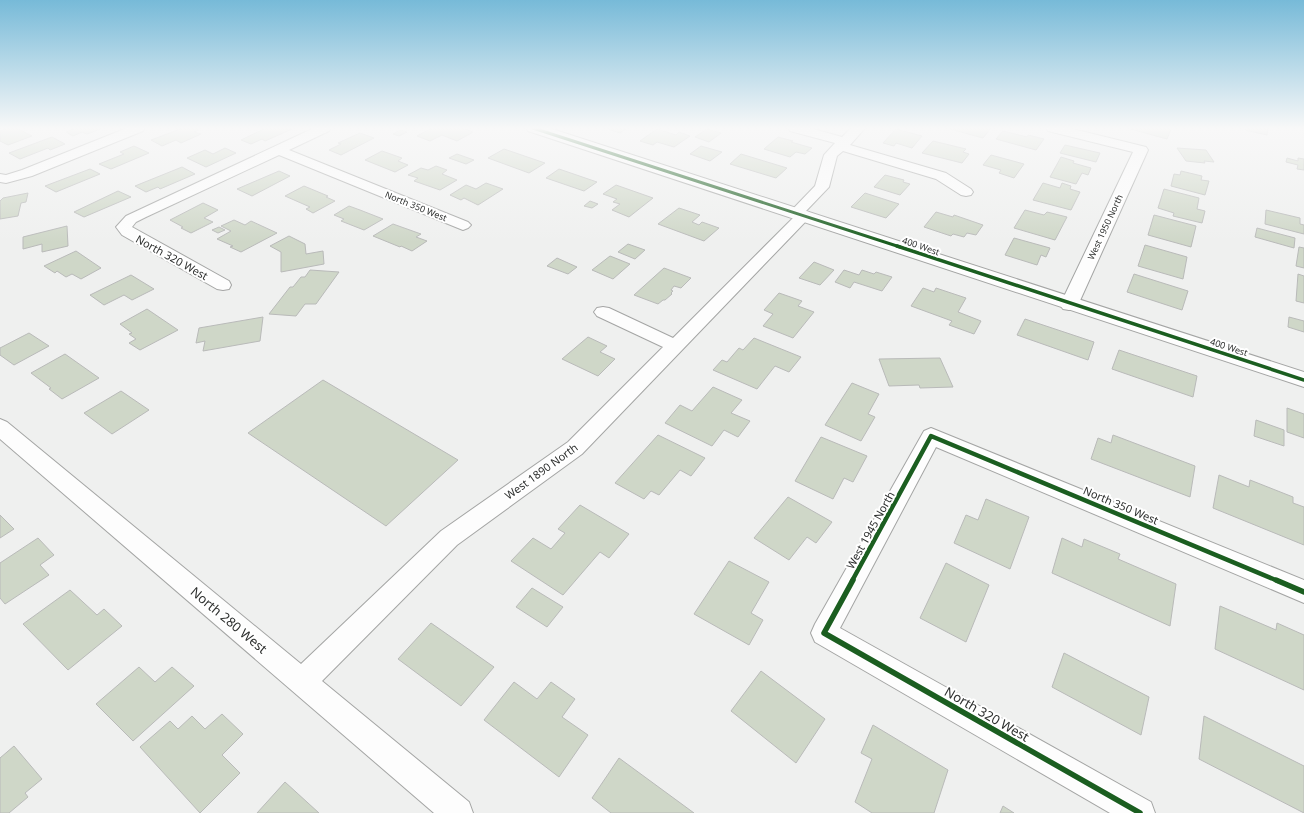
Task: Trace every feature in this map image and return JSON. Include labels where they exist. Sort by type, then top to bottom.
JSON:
[{"type":"street","points":[[3,178],[27,173],[45,166]]},
{"type":"street","name":"North 320 West","points":[[223,285],[127,232],[124,227],[131,219],[245,166]]},
{"type":"street","name":"North 350 West","points":[[319,166],[463,225]]},
{"type":"street","name":"400 West","points":[[651,166],[1304,380]]},
{"type":"street","name":"West 1890 North","points":[[302,682],[449,538],[575,448],[675,346],[800,214],[822,187],[827,166]]},
{"type":"street","points":[[910,166],[941,176],[966,192]]},
{"type":"street","name":"West 1950 North","points":[[1069,304],[1134,166]]},
{"type":"street","points":[[603,312],[675,346]]},
{"type":"street","name":"North 280 West","points":[[0,427],[452,811]]},
{"type":"street","name":"North 350 West","points":[[931,436],[1304,592]]},
{"type":"street","name":"West 1945 North","points":[[824,633],[931,436]]},
{"type":"street","name":"North 320 West","points":[[824,633],[1140,813]]},
{"type":"building","points":[[104,166],[118,166],[111,169]]},
{"type":"building","points":[[380,166],[406,166],[395,172]]},
{"type":"building","points":[[436,166],[447,170],[442,174],[457,180],[440,190],[414,181],[418,178],[408,175],[421,168],[428,170]]},
{"type":"building","points":[[510,166],[540,166],[529,173]]},
{"type":"building","points":[[736,166],[780,166],[787,168],[776,178]]},
{"type":"building","points":[[986,166],[1023,166],[1014,178],[999,173],[1001,170]]},
{"type":"building","points":[[1056,166],[1084,166],[1091,168],[1088,175],[1082,173],[1076,184],[1050,177]]},
{"type":"building","points":[[1298,166],[1304,166],[1304,170],[1297,169]]},
{"type":"building","points":[[182,167],[195,174],[160,189],[158,187],[146,192],[135,186]]},
{"type":"building","points":[[90,169],[100,174],[56,192],[45,186]]},
{"type":"building","points":[[559,169],[597,182],[584,191],[546,178]]},
{"type":"building","points":[[279,171],[290,176],[252,196],[237,189]]},
{"type":"building","points":[[1181,171],[1202,176],[1201,180],[1209,181],[1205,195],[1171,186],[1174,174],[1180,175]]},
{"type":"building","points":[[885,175],[904,180],[903,182],[910,184],[900,195],[874,187]]},
{"type":"building","points":[[486,183],[503,189],[478,205],[464,198],[461,200],[450,195],[466,185],[476,189]]},
{"type":"building","points":[[1043,183],[1060,188],[1062,183],[1071,186],[1070,189],[1080,192],[1071,210],[1033,200]]},
{"type":"building","points":[[616,185],[653,198],[629,217],[612,210],[620,204],[613,202],[617,199],[603,194]]},
{"type":"building","points":[[304,186],[328,196],[326,197],[335,201],[313,213],[306,209],[310,207],[285,196]]},
{"type":"building","points":[[1164,189],[1199,198],[1197,209],[1205,211],[1202,223],[1173,216],[1174,213],[1158,208]]},
{"type":"building","points":[[118,191],[131,197],[84,217],[74,212]]},
{"type":"building","points":[[28,193],[26,202],[21,203],[18,216],[0,219],[0,201],[3,198]]},
{"type":"building","points":[[865,193],[899,204],[886,218],[851,207]]},
{"type":"building","points":[[590,201],[598,204],[592,208],[584,206]]},
{"type":"building","points":[[203,203],[218,210],[204,218],[213,222],[191,233],[170,220]]},
{"type":"building","points":[[349,206],[383,219],[364,230],[341,221],[344,219],[334,215]]},
{"type":"building","points":[[679,208],[700,215],[692,222],[699,225],[702,222],[719,228],[704,241],[658,224]]},
{"type":"building","points":[[1025,210],[1044,215],[1047,212],[1067,217],[1055,240],[1014,228]]},
{"type":"building","points":[[1266,210],[1300,218],[1300,224],[1304,225],[1304,234],[1265,224]]},
{"type":"building","points":[[936,212],[953,217],[954,215],[983,225],[976,235],[967,233],[964,237],[953,234],[951,236],[924,227]]},
{"type":"building","points":[[1154,215],[1196,226],[1191,247],[1148,235]]},
{"type":"building","points":[[234,220],[245,225],[251,221],[277,233],[241,252],[230,247],[233,246],[217,239],[231,231],[221,226]]},
{"type":"building","points":[[393,224],[421,234],[416,237],[427,241],[412,251],[373,236]]},
{"type":"building","points":[[67,226],[68,246],[42,252],[42,244],[23,249],[23,237]]},
{"type":"building","points":[[219,227],[225,230],[218,233],[212,230]]},
{"type":"building","points":[[1257,228],[1295,238],[1294,248],[1255,237]]},
{"type":"building","points":[[289,236],[305,244],[306,254],[323,251],[324,264],[281,272],[281,252],[270,246]]},
{"type":"building","points":[[1014,238],[1050,248],[1046,257],[1041,255],[1037,265],[1005,255]]},
{"type":"building","points":[[628,244],[645,250],[635,259],[618,252]]},
{"type":"building","points":[[1145,245],[1187,257],[1183,279],[1138,266]]},
{"type":"building","points":[[1299,247],[1304,248],[1304,268],[1296,266]]},
{"type":"building","points":[[76,251],[101,268],[81,279],[72,274],[66,277],[57,271],[55,273],[44,266]]},
{"type":"building","points":[[610,256],[630,264],[613,279],[592,270]]},
{"type":"building","points":[[557,258],[577,267],[568,274],[547,266]]},
{"type":"building","points":[[814,262],[834,270],[820,285],[799,278]]},
{"type":"building","points":[[664,268],[691,278],[681,288],[674,286],[671,290],[673,291],[671,293],[672,294],[658,304],[634,295]]},
{"type":"building","points":[[310,270],[339,272],[316,304],[305,304],[296,316],[269,314],[290,287],[293,287],[301,277],[305,277]]},
{"type":"building","points":[[844,270],[859,275],[862,270],[874,274],[876,272],[892,277],[882,291],[854,282],[850,288],[835,282]]},
{"type":"building","points":[[1134,274],[1188,291],[1182,310],[1127,292]]},
{"type":"building","points":[[1298,274],[1304,276],[1304,303],[1296,301]]},
{"type":"building","points":[[131,275],[154,289],[132,300],[124,295],[104,305],[90,295]]},
{"type":"building","points":[[923,288],[934,292],[936,288],[966,298],[958,312],[981,321],[974,334],[949,325],[952,321],[911,306]]},
{"type":"building","points":[[779,293],[802,301],[798,306],[814,312],[793,338],[763,326],[773,314],[764,310]]},
{"type":"building","points":[[147,309],[178,330],[140,350],[129,343],[136,339],[129,334],[132,333],[120,324]]},
{"type":"building","points":[[263,317],[260,341],[203,351],[205,341],[196,343],[199,328]]},
{"type":"building","points":[[1289,317],[1304,321],[1304,332],[1288,327]]},
{"type":"building","points":[[1025,319],[1094,342],[1088,360],[1017,335]]},
{"type":"building","points":[[29,333],[49,346],[14,365],[0,355],[0,348]]},
{"type":"building","points":[[588,337],[607,346],[600,352],[615,359],[598,376],[562,359]]},
{"type":"building","points":[[754,338],[801,357],[789,372],[775,366],[757,389],[713,370],[722,360],[727,362],[739,348],[743,350]]},
{"type":"building","points":[[1119,350],[1197,376],[1193,397],[1112,369]]},
{"type":"building","points":[[65,354],[99,378],[62,399],[49,389],[51,388],[31,373]]},
{"type":"building","points":[[940,358],[953,387],[920,388],[919,385],[889,386],[879,359]]},
{"type":"building","points":[[323,380],[458,460],[386,526],[248,433]]},
{"type":"building","points":[[852,383],[879,394],[868,414],[875,417],[861,441],[825,425]]},
{"type":"building","points":[[713,387],[742,400],[731,413],[750,421],[738,437],[724,430],[712,446],[665,423],[680,405],[692,411]]},
{"type":"building","points":[[121,391],[149,410],[112,434],[84,413]]},
{"type":"building","points":[[1287,408],[1304,414],[1304,438],[1287,432]]},
{"type":"building","points":[[1256,420],[1284,430],[1284,446],[1254,436]]},
{"type":"building","points":[[658,435],[705,458],[691,476],[680,470],[659,495],[651,491],[644,499],[615,483]]},
{"type":"building","points":[[1113,435],[1195,466],[1190,497],[1091,459],[1098,438],[1111,443]]},
{"type":"building","points":[[821,437],[867,456],[853,482],[844,478],[833,499],[795,481]]},
{"type":"building","points":[[1219,475],[1249,487],[1250,480],[1293,497],[1293,503],[1304,507],[1304,545],[1213,508]]},
{"type":"building","points":[[788,497],[832,522],[816,543],[807,537],[789,560],[754,538]]},
{"type":"building","points":[[986,499],[1029,517],[1010,569],[954,543],[966,515],[978,520]]},
{"type":"building","points":[[580,505],[629,534],[609,558],[600,552],[563,595],[511,561],[533,538],[551,549],[565,533],[558,529]]},
{"type":"building","points":[[0,515],[14,529],[0,538]]},
{"type":"building","points":[[38,538],[54,555],[40,565],[49,575],[5,604],[0,598],[0,563]]},
{"type":"building","points":[[1062,538],[1082,547],[1084,539],[1120,554],[1118,559],[1176,584],[1170,626],[1052,573]]},
{"type":"building","points":[[729,561],[769,582],[751,613],[763,620],[749,645],[694,614]]},
{"type":"building","points":[[946,563],[989,585],[966,642],[920,618]]},
{"type":"building","points":[[532,588],[563,607],[547,627],[516,607]]},
{"type":"building","points":[[70,590],[97,615],[104,609],[122,626],[68,670],[23,624]]},
{"type":"building","points":[[1220,606],[1276,630],[1277,623],[1304,635],[1304,690],[1215,649]]},
{"type":"building","points":[[431,623],[494,667],[461,706],[398,659]]},
{"type":"building","points":[[1064,653],[1149,697],[1141,735],[1052,687]]},
{"type":"building","points":[[139,667],[155,682],[172,667],[194,686],[133,741],[96,704]]},
{"type":"building","points":[[761,671],[825,719],[796,763],[731,711]]},
{"type":"building","points":[[514,682],[537,699],[551,682],[575,699],[562,717],[588,735],[559,777],[484,720]]},
{"type":"building","points":[[222,714],[243,734],[222,755],[240,773],[200,813],[140,747],[170,721],[178,729],[192,716],[205,729]]},
{"type":"building","points":[[1204,716],[1304,766],[1304,813],[1199,759]]},
{"type":"building","points":[[873,725],[948,770],[934,813],[872,813],[855,802],[872,759],[861,753]]},
{"type":"building","points":[[14,746],[42,779],[25,793],[28,797],[9,813],[0,813],[0,758]]},
{"type":"building","points":[[619,758],[694,813],[611,813],[592,798]]},
{"type":"building","points":[[285,782],[319,813],[257,813]]},
{"type":"building","points":[[1003,806],[1014,813],[1000,813]]},
{"type":"cycle path","points":[[651,166],[1304,380]]},
{"type":"cycle path","points":[[1140,813],[824,633],[931,436],[1304,592]]}]
